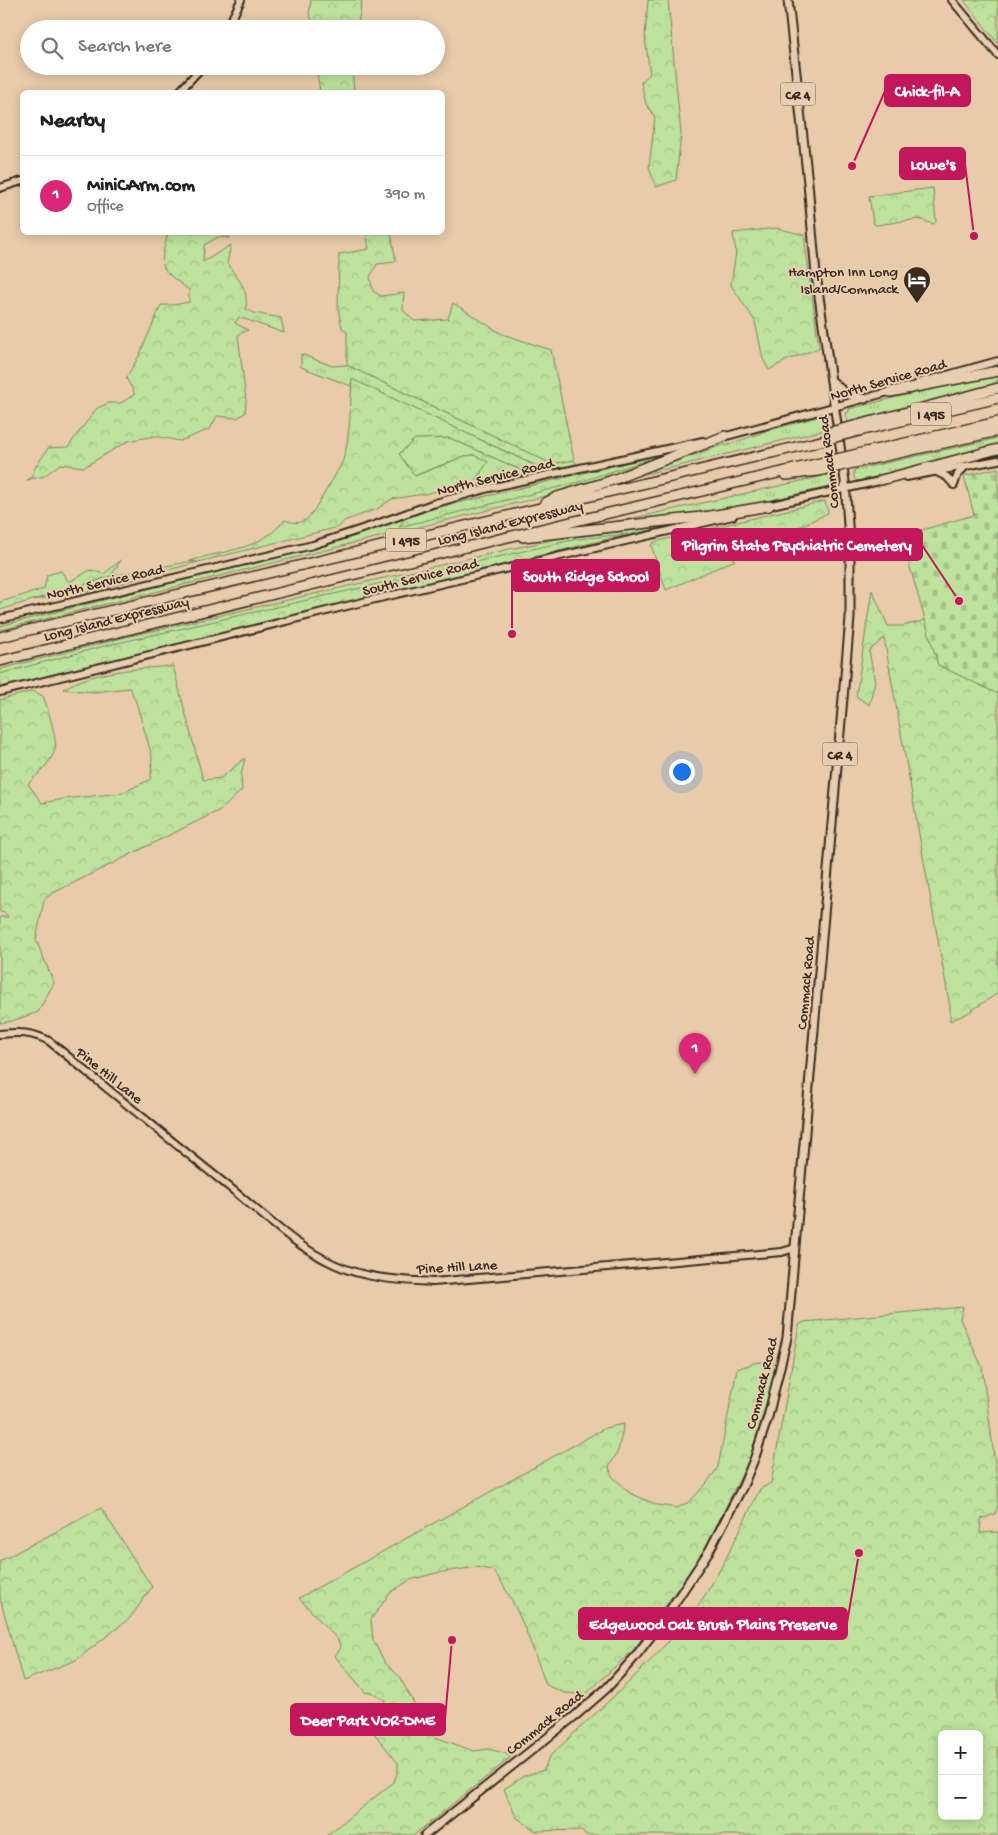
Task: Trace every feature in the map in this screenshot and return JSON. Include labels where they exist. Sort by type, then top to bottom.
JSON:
[{"type":"highway","points":[[890,392],[998,371]]},
{"type":"highway","points":[[863,427],[998,388]]},
{"type":"highway","name":"I 495","points":[[863,427],[998,398]]},
{"type":"highway","name":"Long Island Expressway","points":[[0,662],[495,540],[751,479],[867,456],[998,422]]},
{"type":"highway","name":"Long Island Expressway","points":[[0,637],[747,459],[863,427]]},
{"type":"highway","points":[[867,456],[998,431]]},
{"type":"highway","points":[[532,510],[557,496],[610,481],[726,436]]},
{"type":"highway","points":[[881,480],[998,449]]},
{"type":"highway","points":[[495,540],[710,516],[769,506]]},
{"type":"main road","points":[[231,20],[241,0]]},
{"type":"main road","name":"Commack Road","points":[[425,1835],[563,1726],[607,1688],[635,1657],[666,1616],[709,1551],[743,1486],[768,1417],[787,1338],[850,618],[850,554],[846,488],[816,274],[788,0]]},
{"type":"main road","points":[[952,0],[998,55]]},
{"type":"main road","points":[[181,90],[194,75]]},
{"type":"main road","points":[[0,188],[20,182]]},
{"type":"main road","name":"North Service Road","points":[[0,619],[313,545],[432,504],[489,488],[726,436],[890,392],[988,364],[998,359]]},
{"type":"main road","points":[[832,380],[846,394],[865,399]]},
{"type":"main road","name":"South Service Road","points":[[0,692],[332,610],[846,488],[881,480],[998,460]]},
{"type":"main road","points":[[936,472],[947,477],[954,485],[958,474],[965,467]]},
{"type":"main road","name":"Pine Hill Lane","points":[[0,1034],[29,1033],[49,1041],[292,1239],[338,1266],[377,1277],[433,1282],[782,1252],[795,1248]]},
{"type":"green space","points":[[311,0],[362,0],[359,20],[312,20],[309,14]]},
{"type":"green space","points":[[648,0],[668,0],[681,134],[676,180],[656,187],[649,167],[655,117],[646,104],[641,82],[650,74],[645,37]]},
{"type":"green space","points":[[964,0],[998,0],[998,44]]},
{"type":"green space","points":[[317,75],[353,75],[354,90],[320,90]]},
{"type":"green space","points":[[933,188],[936,222],[933,224],[919,219],[876,225],[873,223],[869,196]]},
{"type":"green space","points":[[776,228],[804,235],[819,348],[785,361],[769,370],[763,359],[755,321],[731,285],[736,252],[733,233]]},
{"type":"green space","points":[[168,235],[228,235],[230,238],[218,237],[204,245],[203,262],[231,245],[227,263],[244,290],[246,309],[254,313],[281,318],[284,333],[239,317],[235,323],[248,330],[238,335],[246,401],[245,413],[237,418],[217,416],[210,429],[180,441],[155,436],[128,441],[84,467],[60,464],[44,476],[27,480],[31,478],[36,466],[48,448],[68,447],[97,408],[109,403],[121,403],[135,394],[126,378],[139,356],[161,305],[189,302],[189,290],[167,272],[162,261]]},
{"type":"green space","points":[[366,235],[391,235],[396,262],[377,264],[370,277],[373,291],[381,296],[404,293],[403,310],[414,321],[448,319],[453,303],[502,334],[551,350],[574,460],[552,464],[347,365],[347,332],[342,328],[338,308],[339,254],[369,249]]},
{"type":"green space","points":[[301,354],[332,366],[347,365],[552,464],[574,460],[576,464],[478,485],[473,483],[481,473],[474,455],[465,456],[414,476],[399,454],[415,439],[450,438],[521,470],[539,467],[352,380],[351,386],[301,367]]},
{"type":"green space","points":[[998,376],[998,384],[848,424],[846,413],[849,412],[849,409],[942,386]]},
{"type":"green space","points":[[352,379],[540,468],[521,470],[450,438],[415,439],[399,454],[415,476],[465,456],[474,455],[488,462],[473,483],[392,499],[377,509],[344,521],[339,527],[198,562],[190,561],[247,546],[267,536],[285,520],[299,522],[304,521],[310,516],[343,460],[349,430]]},
{"type":"green space","points":[[824,415],[829,429],[633,477],[725,444],[726,446],[763,432]]},
{"type":"green space","points":[[998,438],[998,446],[928,465],[857,481],[854,478],[854,470]]},
{"type":"green space","points":[[668,453],[667,455],[570,490],[0,630],[0,626],[343,540],[428,510]]},
{"type":"green space","points":[[668,453],[579,482],[399,527],[404,519],[428,510]]},
{"type":"green space","points":[[998,468],[998,694],[938,665],[901,536],[974,515],[964,476]]},
{"type":"green space","points":[[833,474],[835,481],[833,486],[719,512],[621,524],[616,522]]},
{"type":"green space","points":[[825,501],[828,513],[743,554],[726,554],[735,560],[666,590],[651,545],[654,542]]},
{"type":"green space","points":[[663,527],[403,588],[0,689],[0,669],[126,637],[557,539]]},
{"type":"green space","points":[[628,534],[0,687],[0,674],[100,647],[577,539]]},
{"type":"green space","points":[[121,560],[111,576],[0,610],[0,602],[44,589],[47,575],[61,571],[69,582],[90,570],[104,574]]},
{"type":"green space","points":[[188,562],[198,562],[73,596],[33,600],[111,576]]},
{"type":"green space","points":[[872,590],[888,626],[903,626],[998,601],[998,993],[966,1014],[950,1021],[950,1007],[884,638],[869,651],[875,682],[869,705],[856,696]]},
{"type":"green space","points":[[173,666],[203,780],[221,778],[245,758],[241,775],[242,790],[222,809],[51,894],[44,900],[36,940],[54,983],[38,1012],[0,1023],[0,917],[8,917],[5,913],[0,912],[0,700],[33,691],[43,696],[54,732],[56,746],[47,764],[28,784],[42,803],[122,793],[151,779],[152,756],[130,688],[93,692],[63,689],[102,674]]},
{"type":"green space","points":[[963,1307],[960,1319],[982,1367],[998,1486],[998,1505],[995,1514],[981,1519],[980,1533],[998,1532],[998,1835],[586,1835],[582,1830],[536,1831],[516,1817],[504,1789],[524,1776],[544,1770],[549,1757],[652,1659],[684,1624],[707,1593],[760,1489],[771,1483],[799,1325],[804,1322]]},
{"type":"green space","points":[[771,1361],[777,1366],[750,1458],[703,1553],[635,1648],[586,1694],[565,1693],[546,1685],[530,1640],[517,1611],[494,1571],[477,1567],[436,1573],[410,1580],[391,1592],[371,1619],[373,1640],[385,1663],[399,1676],[426,1725],[435,1737],[474,1751],[489,1749],[507,1754],[510,1758],[414,1835],[327,1835],[394,1782],[398,1771],[398,1763],[373,1732],[383,1717],[385,1700],[373,1693],[365,1692],[335,1656],[341,1648],[338,1640],[299,1598],[605,1428],[624,1424],[618,1451],[609,1467],[612,1476],[630,1493],[657,1505],[677,1508],[689,1502],[707,1483],[718,1467],[737,1369],[754,1363]]},
{"type":"green space","points":[[101,1508],[152,1587],[130,1618],[76,1660],[23,1681],[0,1598],[0,1561]]},
{"type":"place","name":"Chick-fil-A","points":[[852,166]]},
{"type":"place","name":"Lowe's","points":[[974,236]]},
{"type":"place","name":"Hampton Inn Long Island/Commack","points":[[917,304]]},
{"type":"place","name":"Pilgrim State Psychiatric Cemetery","points":[[959,601]]},
{"type":"place","name":"South Ridge School","points":[[512,634]]},
{"type":"place","name":"MiniCArm.com","points":[[695,1074]]},
{"type":"place","name":"Edgewood Oak Brush Plains Preserve","points":[[859,1553]]},
{"type":"place","name":"Deer Park VOR-DME","points":[[452,1640]]}]
